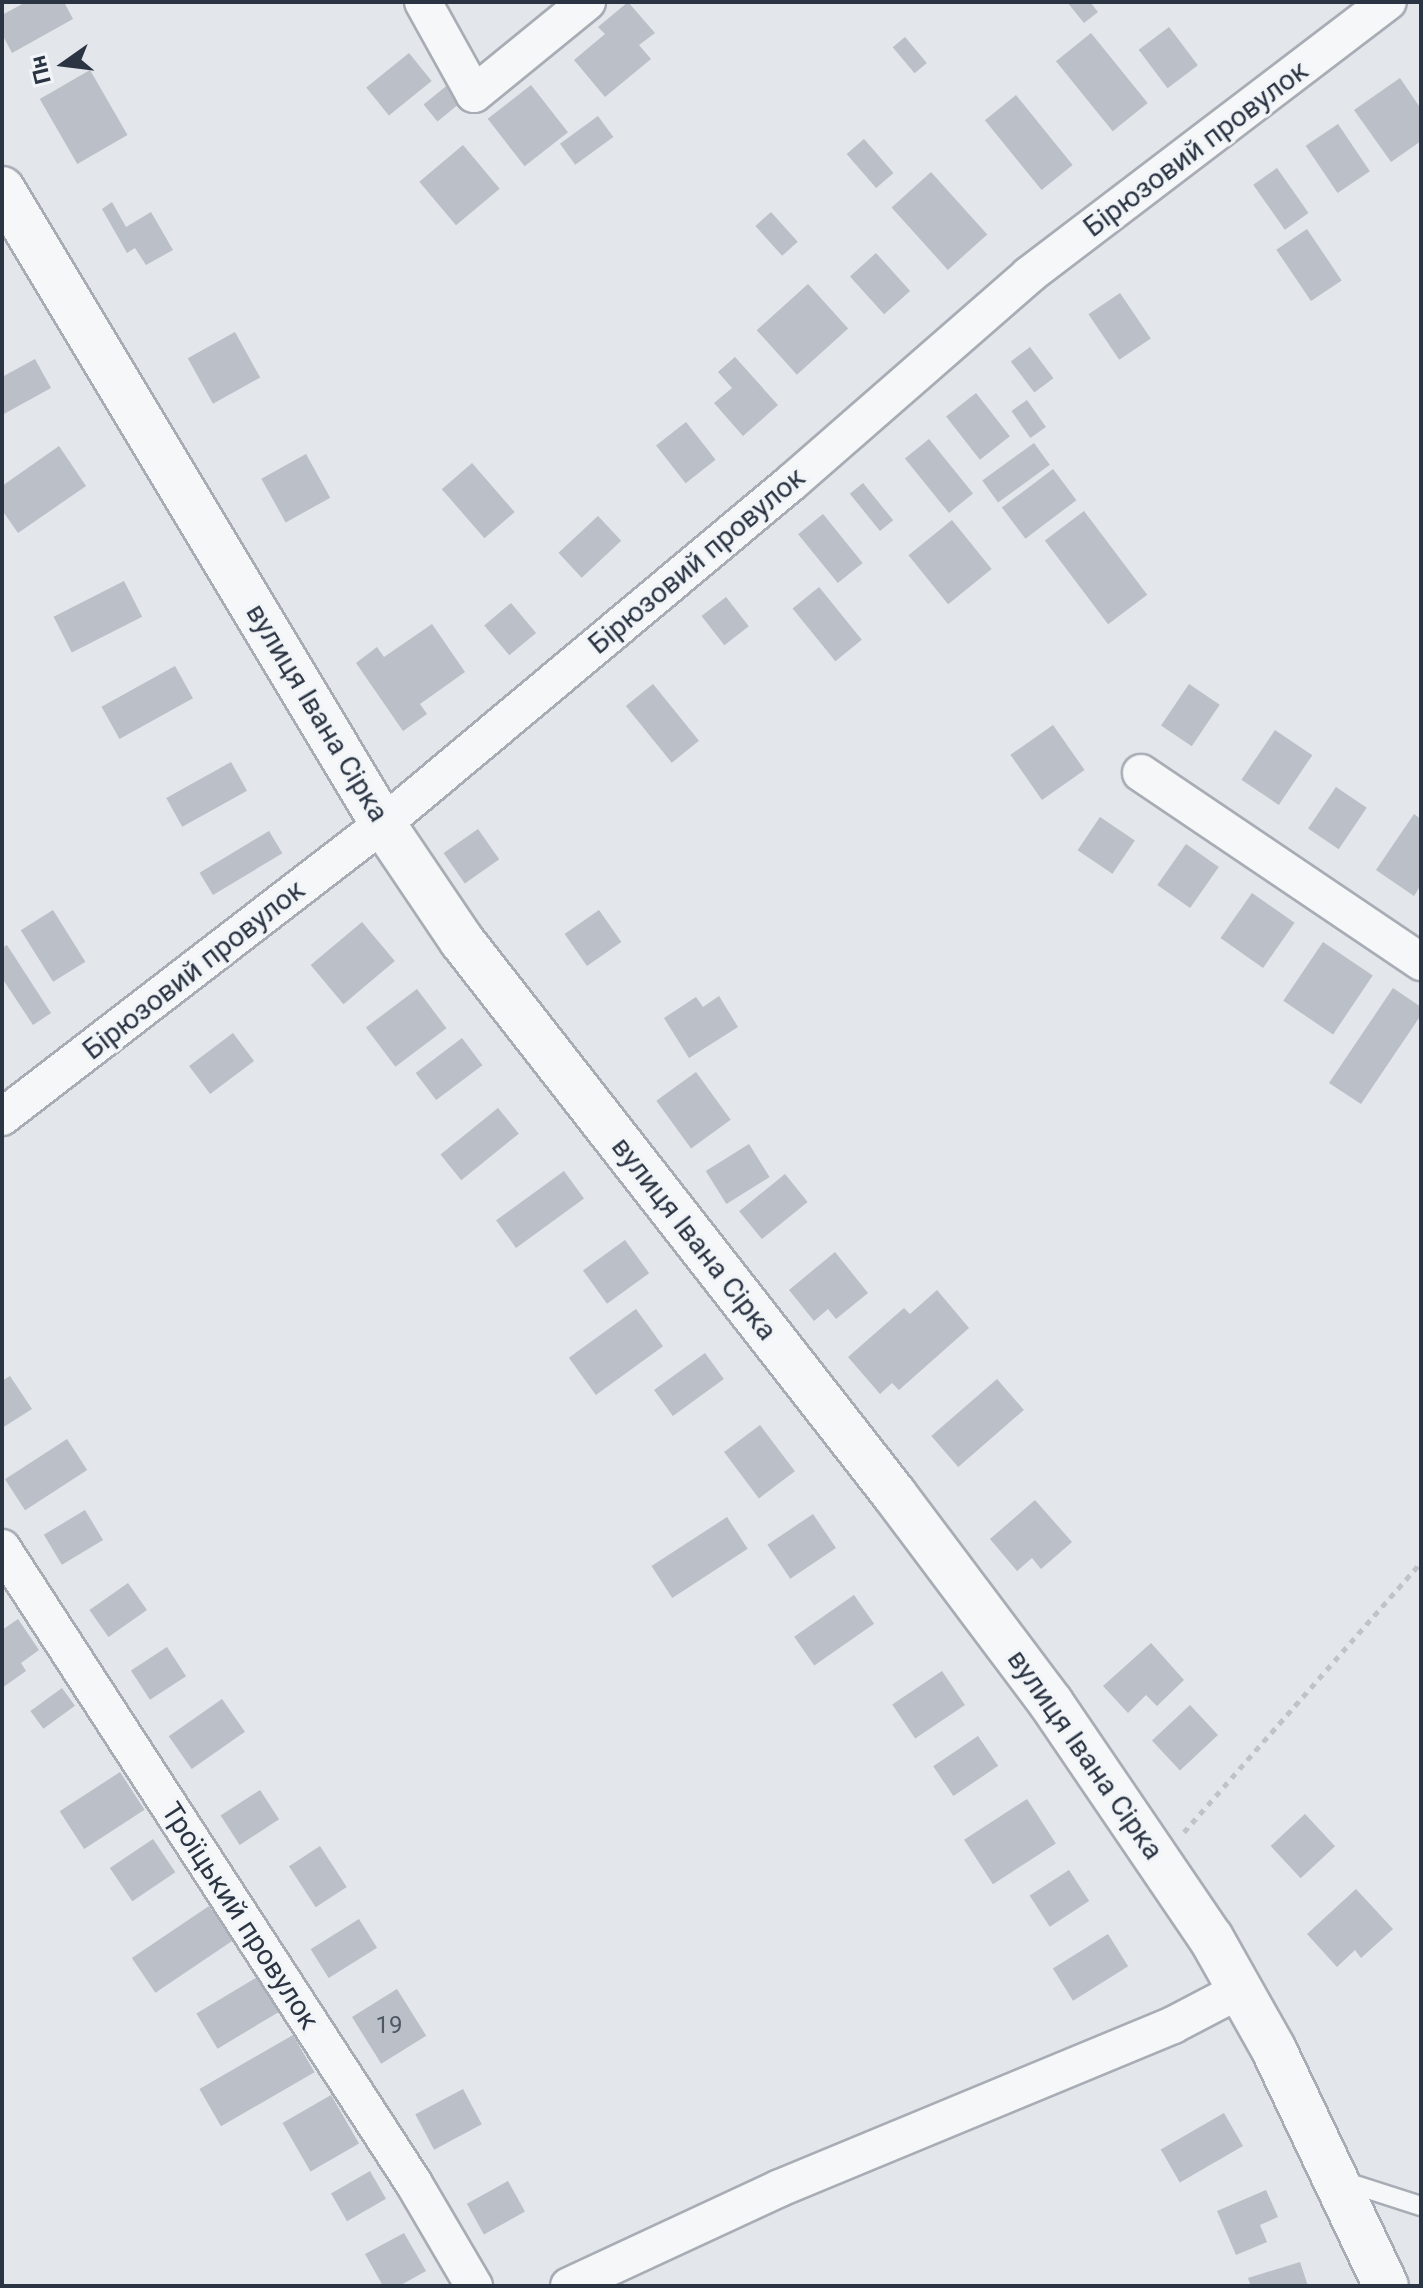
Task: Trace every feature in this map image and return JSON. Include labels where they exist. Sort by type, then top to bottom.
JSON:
[{"type":"street","points":[[423,2],[474,94],[587,2]]},
{"type":"street","name":"Бірюзовий провулок","points":[[2,1117],[383,824],[792,482],[1029,275],[1388,2]]},
{"type":"street","name":"вулиця Івана Сірка","points":[[2,189],[383,824],[462,941],[894,1494],[1051,1703],[1158,1859],[1242,1989],[1337,2179],[1386,2286]]},
{"type":"street","points":[[1141,773],[1421,962]]},
{"type":"street","name":"Троїцький провулок","points":[[2,1548],[413,2182],[474,2286]]},
{"type":"street","points":[[569,2286],[780,2188],[1173,2025],[1242,1989]]},
{"type":"lane","points":[[1337,2179],[1421,2206]]},
{"type":"path","points":[[1158,1859],[1421,1562]]},
{"type":"building","points":[[26,2],[64,2],[73,19],[12,53],[2,34],[2,15]]},
{"type":"building","points":[[628,2],[655,33],[639,45],[651,59],[605,97],[574,60],[605,34],[598,27]]},
{"type":"building","points":[[1067,2],[1090,2],[1098,12],[1084,23]]},
{"type":"building","points":[[1169,27],[1198,65],[1168,88],[1139,50]]},
{"type":"building","points":[[1091,33],[1148,103],[1113,131],[1056,61]]},
{"type":"building","points":[[905,37],[927,63],[915,73],[893,47]]},
{"type":"building","points":[[409,53],[432,81],[389,116],[366,88]]},
{"type":"building","points":[[90,70],[128,135],[77,164],[40,99]]},
{"type":"building","points":[[1400,78],[1421,109],[1421,141],[1391,162],[1354,110]]},
{"type":"building","points":[[450,83],[464,100],[437,121],[424,104]]},
{"type":"building","points":[[531,85],[568,132],[525,166],[488,119]]},
{"type":"building","points":[[1016,95],[1073,165],[1042,190],[985,120]]},
{"type":"building","points":[[598,116],[613,137],[575,165],[560,144]]},
{"type":"building","points":[[1338,124],[1370,171],[1338,193],[1306,146]]},
{"type":"building","points":[[864,139],[894,173],[876,188],[847,154]]},
{"type":"building","points":[[463,145],[500,189],[456,225],[419,182]]},
{"type":"building","points":[[1277,168],[1309,213],[1285,230],[1253,185]]},
{"type":"building","points":[[931,172],[987,234],[948,270],[892,207]]},
{"type":"building","points":[[112,202],[126,227],[151,212],[173,250],[146,265],[135,248],[127,253],[102,209]]},
{"type":"building","points":[[771,212],[798,242],[782,256],[755,226]]},
{"type":"building","points":[[1307,229],[1342,280],[1311,301],[1276,250]]},
{"type":"building","points":[[876,253],[910,291],[884,314],[850,276]]},
{"type":"building","points":[[808,284],[848,329],[797,375],[757,330]]},
{"type":"building","points":[[1120,293],[1151,339],[1119,360],[1088,314]]},
{"type":"building","points":[[235,332],[260,377],[213,404],[188,358]]},
{"type":"building","points":[[1030,347],[1053,378],[1034,393],[1011,361]]},
{"type":"building","points":[[735,357],[778,405],[743,436],[714,403],[732,388],[718,372]]},
{"type":"building","points":[[35,359],[51,388],[2,415],[2,377]]},
{"type":"building","points":[[976,393],[1010,436],[980,460],[946,416]]},
{"type":"building","points":[[1027,400],[1046,427],[1030,438],[1011,411]]},
{"type":"building","points":[[686,422],[716,460],[686,483],[656,445]]},
{"type":"building","points":[[929,439],[973,493],[949,513],[905,459]]},
{"type":"building","points":[[1034,443],[1050,465],[998,502],[982,481]]},
{"type":"building","points":[[59,446],[86,486],[18,533],[2,510],[2,486]]},
{"type":"building","points":[[306,454],[330,498],[286,522],[261,479]]},
{"type":"building","points":[[472,463],[515,512],[484,538],[442,489]]},
{"type":"building","points":[[1053,469],[1076,500],[1025,539],[1002,508]]},
{"type":"building","points":[[863,483],[893,520],[880,531],[850,494]]},
{"type":"building","points":[[1084,511],[1147,595],[1108,624],[1045,540]]},
{"type":"building","points":[[823,514],[863,563],[838,583],[798,534]]},
{"type":"building","points":[[598,516],[621,541],[582,578],[559,553]]},
{"type":"building","points":[[952,520],[992,569],[948,604],[908,555]]},
{"type":"building","points":[[124,581],[142,617],[72,653],[54,617]]},
{"type":"building","points":[[819,587],[862,640],[835,661],[793,608]]},
{"type":"building","points":[[726,597],[749,626],[724,645],[702,616]]},
{"type":"building","points":[[511,603],[536,633],[509,655],[484,625]]},
{"type":"building","points":[[432,624],[465,672],[420,704],[427,714],[403,731],[356,663],[377,647],[384,657]]},
{"type":"building","points":[[175,666],[193,698],[119,739],[102,707]]},
{"type":"building","points":[[653,684],[699,741],[672,763],[626,706]]},
{"type":"building","points":[[1189,684],[1220,705],[1192,746],[1161,725]]},
{"type":"building","points":[[1053,725],[1085,770],[1042,800],[1010,755]]},
{"type":"building","points":[[1275,730],[1312,755],[1279,805],[1241,780]]},
{"type":"building","points":[[231,762],[247,791],[182,827],[166,798]]},
{"type":"building","points":[[1336,787],[1367,808],[1339,849],[1308,828]]},
{"type":"building","points":[[1414,814],[1421,819],[1421,885],[1414,896],[1376,870]]},
{"type":"building","points":[[1100,817],[1135,840],[1112,874],[1078,850]]},
{"type":"building","points":[[478,829],[499,859],[465,883],[444,853]]},
{"type":"building","points":[[269,831],[282,853],[213,895],[200,873]]},
{"type":"building","points":[[1186,844],[1219,867],[1190,908],[1157,885]]},
{"type":"building","points":[[1252,893],[1295,923],[1263,968],[1220,938]]},
{"type":"building","points":[[53,910],[85,962],[53,982],[21,930]]},
{"type":"building","points":[[599,910],[621,942],[587,966],[565,934]]},
{"type":"building","points":[[362,922],[395,961],[343,1004],[311,965]]},
{"type":"building","points":[[1323,942],[1373,976],[1333,1034],[1283,1001]]},
{"type":"building","points":[[7,945],[51,1013],[33,1025],[2,978],[2,948]]},
{"type":"building","points":[[1393,988],[1421,1007],[1421,1015],[1361,1104],[1329,1083]]},
{"type":"building","points":[[417,989],[446,1028],[395,1067],[366,1028]]},
{"type":"building","points":[[719,996],[738,1027],[689,1058],[664,1018],[696,997],[703,1007]]},
{"type":"building","points":[[233,1033],[254,1061],[210,1094],[189,1066]]},
{"type":"building","points":[[462,1038],[482,1065],[436,1100],[416,1073]]},
{"type":"building","points":[[696,1072],[731,1120],[691,1149],[656,1101]]},
{"type":"building","points":[[498,1108],[519,1134],[461,1180],[440,1155]]},
{"type":"building","points":[[749,1144],[770,1177],[726,1204],[706,1171]]},
{"type":"building","points":[[564,1171],[584,1199],[516,1248],[496,1220]]},
{"type":"building","points":[[785,1174],[808,1202],[762,1239],[739,1211]]},
{"type":"building","points":[[625,1240],[649,1273],[607,1304],[583,1271]]},
{"type":"building","points":[[835,1252],[868,1293],[836,1319],[828,1309],[814,1321],[789,1290]]},
{"type":"building","points":[[937,1290],[969,1328],[899,1390],[892,1383],[880,1394],[848,1357],[904,1308],[910,1314]]},
{"type":"building","points":[[636,1309],[663,1346],[596,1395],[569,1358]]},
{"type":"building","points":[[705,1353],[724,1379],[673,1416],[654,1390]]},
{"type":"building","points":[[10,1376],[32,1409],[2,1428],[2,1381]]},
{"type":"building","points":[[997,1379],[1024,1410],[958,1467],[931,1436]]},
{"type":"building","points":[[760,1425],[795,1471],[759,1498],[724,1452]]},
{"type":"building","points":[[67,1439],[87,1470],[25,1510],[5,1479]]},
{"type":"building","points":[[1035,1500],[1072,1542],[1041,1569],[1032,1558],[1017,1571],[990,1539]]},
{"type":"building","points":[[85,1510],[103,1540],[62,1565],[44,1535]]},
{"type":"building","points":[[813,1514],[836,1548],[790,1579],[767,1545]]},
{"type":"building","points":[[727,1517],[748,1549],[672,1598],[652,1566]]},
{"type":"building","points":[[128,1583],[147,1610],[108,1637],[89,1610]]},
{"type":"building","points":[[854,1595],[874,1624],[814,1666],[794,1637]]},
{"type":"building","points":[[18,1619],[39,1650],[21,1663],[26,1671],[2,1688],[2,1630]]},
{"type":"building","points":[[1151,1643],[1184,1680],[1157,1706],[1146,1695],[1128,1713],[1103,1686]]},
{"type":"building","points":[[167,1647],[186,1676],[150,1700],[131,1670]]},
{"type":"building","points":[[942,1671],[965,1705],[915,1739],[892,1705]]},
{"type":"building","points":[[62,1688],[75,1706],[43,1729],[30,1711]]},
{"type":"building","points":[[222,1699],[245,1732],[192,1769],[169,1736]]},
{"type":"building","points":[[1190,1705],[1218,1735],[1180,1770],[1152,1740]]},
{"type":"building","points":[[978,1736],[998,1766],[953,1796],[933,1766]]},
{"type":"building","points":[[120,1772],[145,1810],[84,1849],[60,1811]]},
{"type":"building","points":[[260,1790],[279,1819],[240,1845],[221,1816]]},
{"type":"building","points":[[1027,1799],[1056,1843],[993,1884],[964,1840]]},
{"type":"building","points":[[1305,1814],[1335,1846],[1301,1878],[1271,1846]]},
{"type":"building","points":[[153,1839],[175,1872],[132,1901],[110,1868]]},
{"type":"building","points":[[320,1846],[347,1887],[316,1907],[289,1866]]},
{"type":"building","points":[[1069,1870],[1089,1901],[1050,1927],[1030,1896]]},
{"type":"building","points":[[1356,1889],[1393,1929],[1361,1958],[1355,1950],[1337,1967],[1307,1934]]},
{"type":"building","points":[[209,1906],[232,1941],[155,1993],[132,1958]]},
{"type":"building","points":[[359,1919],[377,1948],[329,1978],[311,1949]]},
{"type":"building","points":[[1108,1934],[1128,1966],[1073,2001],[1053,1968]]},
{"type":"building","points":[[259,1976],[280,2011],[218,2049],[196,2014]]},
{"type":"building","points":[[397,1989],[426,2036],[381,2064],[352,2017]]},
{"type":"building","points":[[293,2035],[314,2072],[221,2126],[199,2089]]},
{"type":"building","points":[[463,2089],[482,2124],[434,2150],[415,2114]]},
{"type":"building","points":[[331,2095],[359,2143],[311,2171],[283,2123]]},
{"type":"building","points":[[1224,2113],[1243,2146],[1180,2182],[1161,2150]]},
{"type":"building","points":[[370,2171],[386,2199],[347,2221],[331,2194]]},
{"type":"building","points":[[508,2181],[525,2212],[484,2234],[467,2204]]},
{"type":"building","points":[[1266,2190],[1278,2217],[1260,2225],[1267,2242],[1236,2255],[1217,2211]]},
{"type":"building","points":[[404,2233],[426,2271],[399,2286],[383,2286],[365,2254]]},
{"type":"building","points":[[1300,2262],[1308,2286],[1251,2286],[1248,2278]]}]
